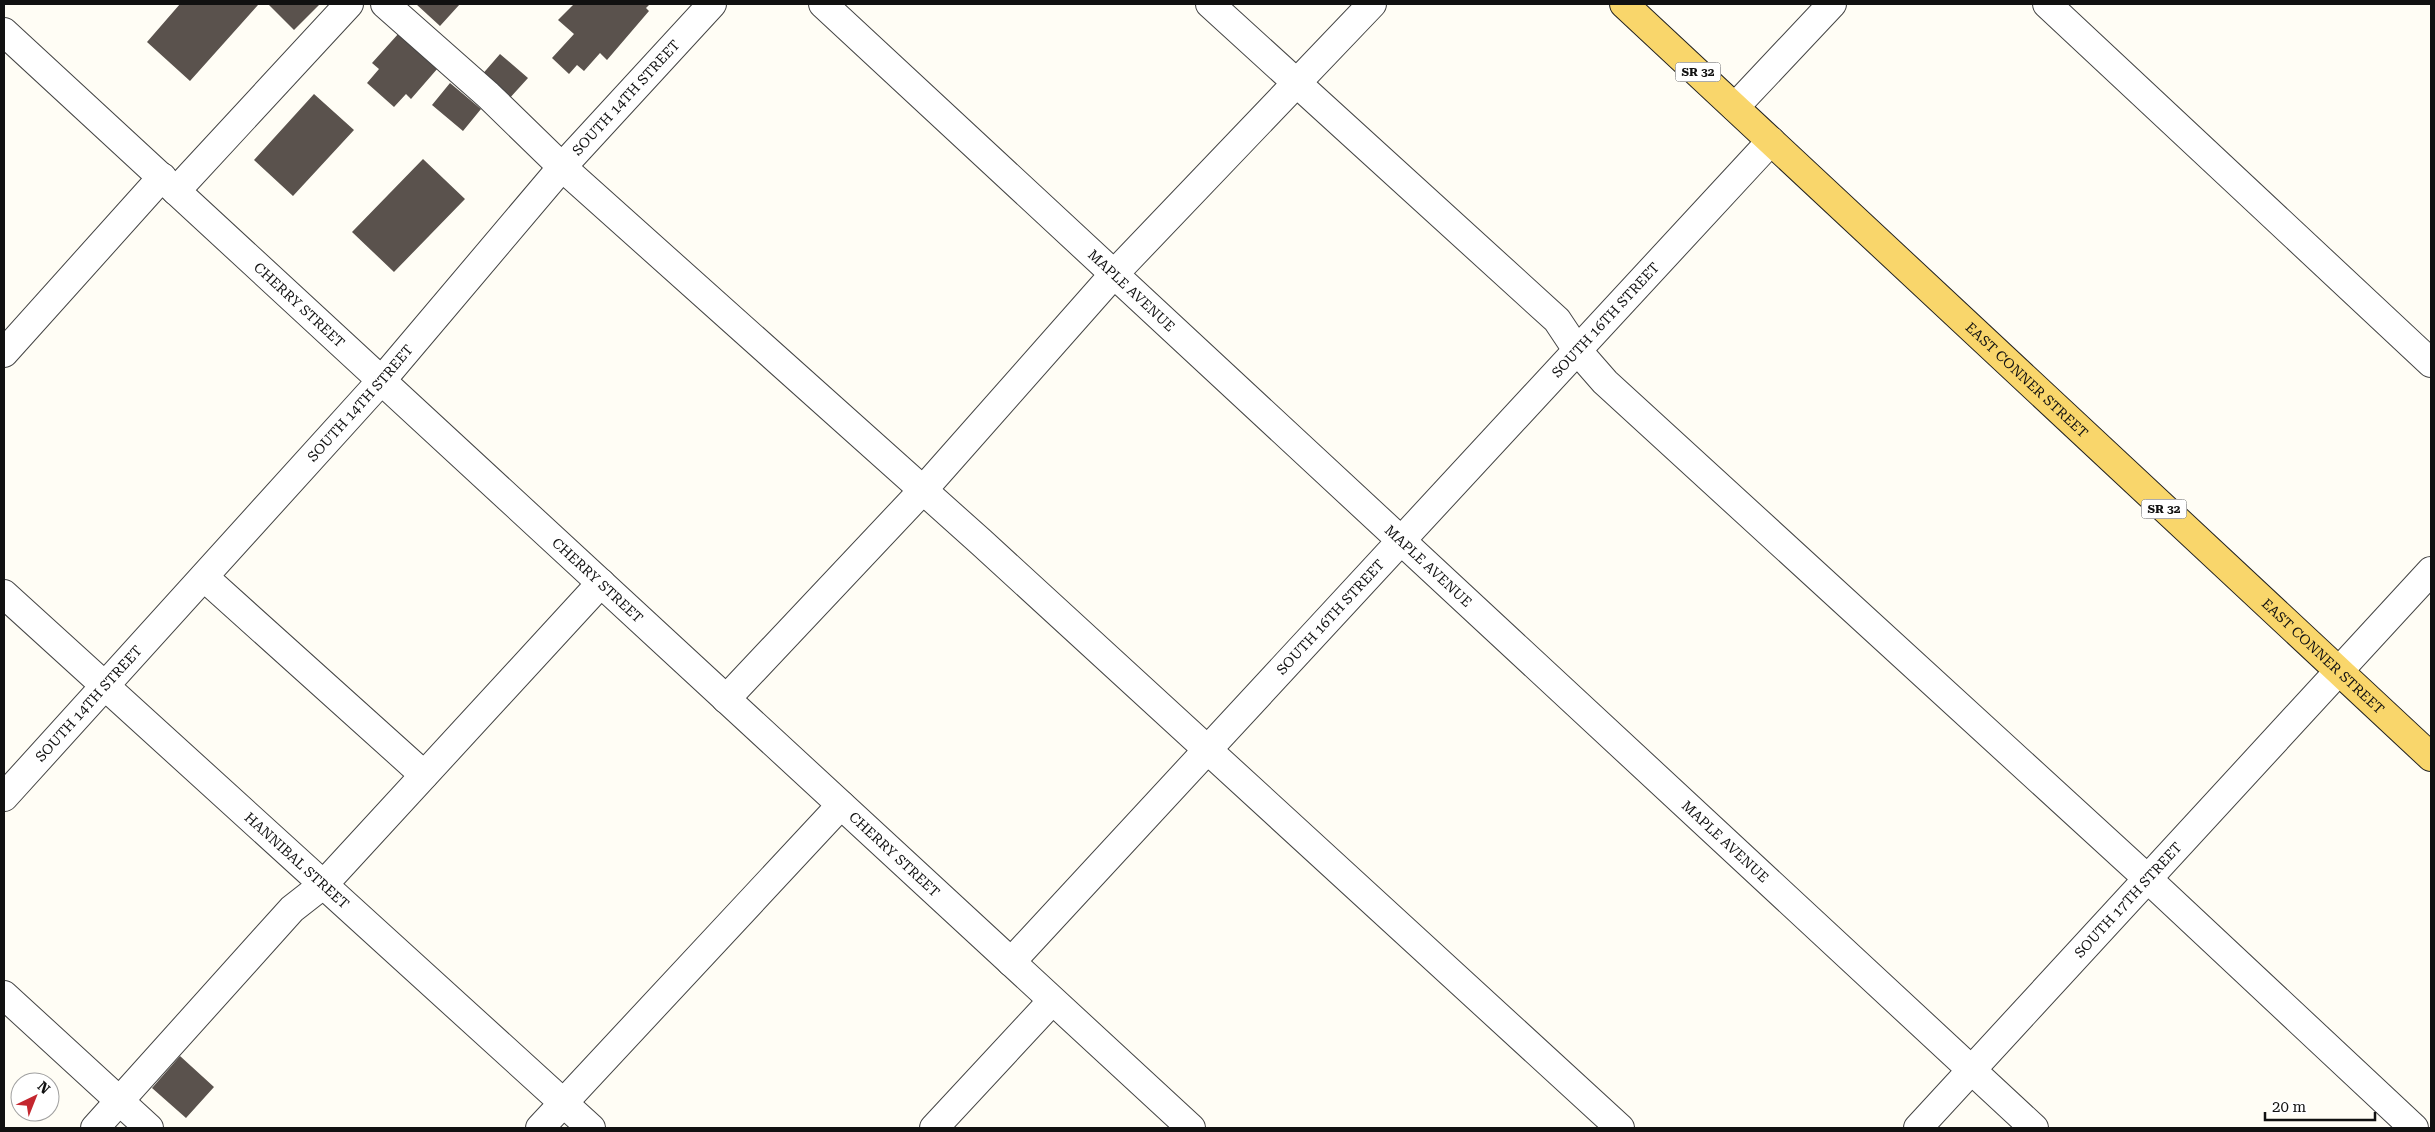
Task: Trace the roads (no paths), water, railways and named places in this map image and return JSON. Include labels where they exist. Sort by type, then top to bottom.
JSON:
[{"type":"main road","name":"EAST CONNER STREET","points":[[1624,4],[2431,757]]},
{"type":"street","points":[[4,353],[349,4]]},
{"type":"street","points":[[385,4],[488,95],[562,167],[923,490],[1620,1128]]},
{"type":"street","name":"SOUTH 14TH STREET","points":[[4,797],[381,381],[562,167],[712,4]]},
{"type":"street","name":"MAPLE AVENUE","points":[[823,4],[2034,1128]]},
{"type":"street","points":[[1210,4],[1557,320],[1576,350],[1605,382],[2149,880],[2414,1128]]},
{"type":"street","points":[[726,699],[923,490],[1114,274],[1372,4]]},
{"type":"street","points":[[1735,107],[1832,4]]},
{"type":"street","points":[[2047,4],[2431,363]]},
{"type":"street","name":"CHERRY STREET","points":[[4,32],[1191,1128]]},
{"type":"street","name":"SOUTH 16TH STREET","points":[[1011,962],[1771,140]]},
{"type":"street","name":"SOUTH 17TH STREET","points":[[1918,1128],[2149,880],[2431,571]]},
{"type":"street","points":[[204,577],[424,775]]},
{"type":"street","points":[[95,1128],[292,909],[324,884],[601,583]]},
{"type":"street","name":"HANNIBAL STREET","points":[[4,594],[591,1128]]},
{"type":"street","points":[[540,1128],[841,805]]},
{"type":"street","points":[[4,995],[149,1128]]},
{"type":"street","points":[[934,1128],[1052,1001]]}]
